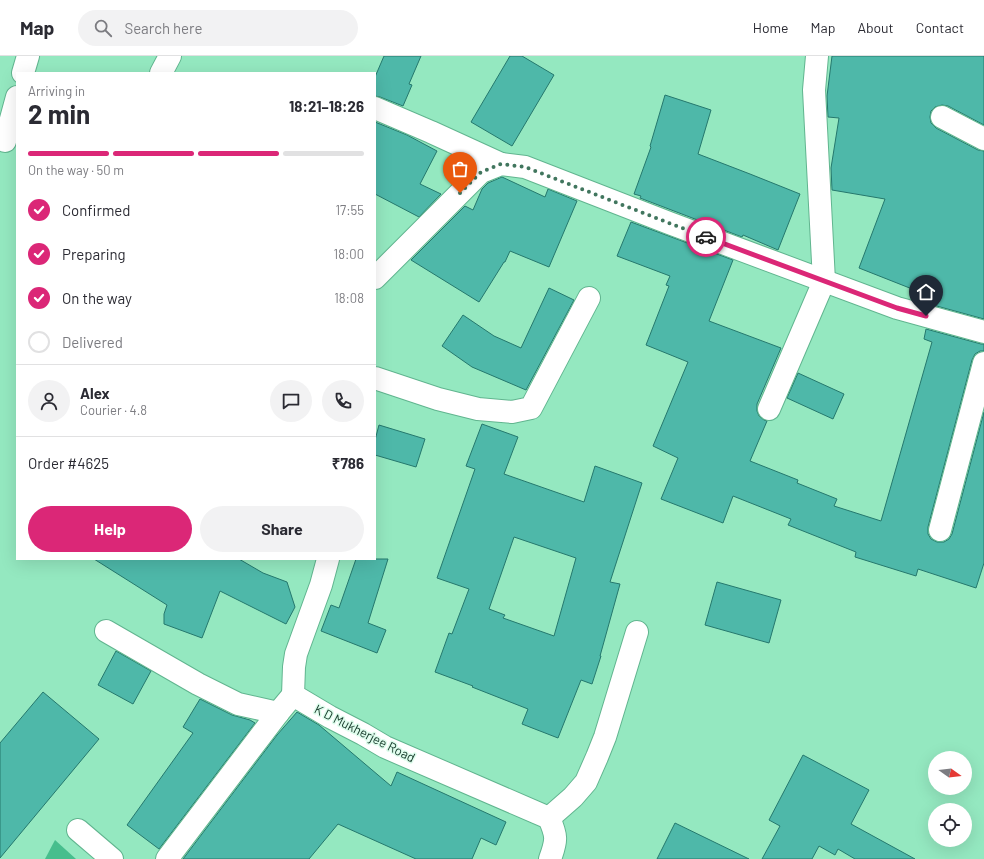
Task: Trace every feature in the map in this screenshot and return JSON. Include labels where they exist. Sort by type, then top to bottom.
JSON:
[{"type":"street","points":[[23,72],[28,56]]},
{"type":"street","points":[[162,72],[170,56]]},
{"type":"street","points":[[769,409],[824,281],[814,90],[817,56]]},
{"type":"street","points":[[7,143],[16,102]]},
{"type":"street","points":[[376,108],[501,164],[525,167],[669,223],[897,308],[984,332]]},
{"type":"street","points":[[942,117],[984,139]]},
{"type":"street","points":[[376,277],[481,172],[501,164]]},
{"type":"street","points":[[376,378],[438,399],[478,409],[512,412],[531,408],[589,298]]},
{"type":"street","points":[[940,530],[984,363]]},
{"type":"street","points":[[167,859],[293,695],[296,654],[321,585],[328,560]]},
{"type":"street","points":[[106,631],[198,684],[238,704],[278,713]]},
{"type":"street","points":[[550,859],[556,844],[555,831],[549,818],[573,798],[586,782],[605,737],[637,632]]},
{"type":"street","name":"K D Mukherjee Road","points":[[293,695],[385,747],[549,818]]},
{"type":"street","points":[[78,830],[112,859]]},
{"type":"shaded area","points":[[55,840],[76,859],[45,859]]},
{"type":"building","points":[[384,56],[421,56],[409,84],[412,85],[403,106],[376,96],[376,75]]},
{"type":"building","points":[[510,56],[522,56],[554,75],[512,146],[471,122]]},
{"type":"building","points":[[832,56],[984,56],[984,125],[948,106],[942,105],[935,107],[931,111],[930,117],[931,123],[936,128],[978,150],[984,151],[984,319],[933,305],[935,298],[859,268],[885,199],[832,190],[831,168],[839,118],[828,117],[827,96]]},
{"type":"building","points":[[665,95],[711,110],[698,154],[800,194],[778,250],[743,235],[742,237],[640,198],[641,196],[634,194],[651,147],[650,146]]},
{"type":"building","points":[[376,122],[407,135],[437,151],[420,184],[441,194],[419,217],[376,195]]},
{"type":"building","points":[[502,177],[545,197],[548,189],[577,201],[549,267],[510,251],[505,262],[479,302],[411,260],[465,206],[473,210],[482,189],[488,183]]},
{"type":"building","points":[[631,222],[733,260],[709,321],[781,348],[757,404],[759,416],[767,421],[750,461],[798,480],[797,483],[837,499],[834,506],[881,521],[932,342],[924,339],[926,329],[984,344],[984,351],[980,351],[975,354],[972,360],[928,527],[928,534],[931,539],[937,542],[944,542],[949,539],[952,534],[984,412],[984,563],[976,588],[918,569],[916,576],[855,557],[856,552],[788,525],[791,519],[733,496],[723,523],[661,499],[678,458],[653,446],[688,362],[646,345],[669,286],[666,285],[670,276],[617,256]]},
{"type":"building","points":[[549,288],[574,300],[526,390],[472,367],[442,346],[463,315],[494,336],[521,348]]},
{"type":"building","points":[[798,373],[844,394],[833,419],[787,398]]},
{"type":"building","points":[[482,424],[518,437],[504,474],[584,502],[595,466],[642,483],[610,582],[620,584],[592,684],[581,680],[558,738],[522,724],[528,709],[435,672],[449,633],[452,634],[469,589],[437,578],[475,469],[466,466]],"holes":[[[514,537],[576,558],[554,636],[503,618],[505,615],[489,609]]]},
{"type":"building","points":[[379,425],[425,439],[416,467],[376,455],[376,436]]},
{"type":"building","points":[[388,559],[368,623],[386,630],[377,653],[321,631],[331,605],[339,608],[356,560]]},
{"type":"building","points":[[96,560],[241,560],[263,573],[287,582],[295,607],[286,624],[220,591],[202,638],[164,624],[164,614],[167,605]]},
{"type":"building","points":[[717,582],[781,600],[769,643],[705,625]]},
{"type":"building","points":[[116,651],[151,671],[133,704],[98,685]]},
{"type":"building","points":[[43,692],[99,739],[0,858],[0,743]]},
{"type":"building","points":[[200,699],[232,715],[255,723],[159,849],[127,825],[193,733],[183,727]]},
{"type":"building","points":[[297,712],[319,725],[391,786],[397,772],[506,822],[496,845],[481,838],[472,859],[416,859],[338,824],[309,859],[183,859],[277,735]]},
{"type":"building","points":[[803,755],[869,790],[851,824],[915,859],[855,859],[838,849],[835,855],[819,846],[812,859],[762,859],[780,826],[769,820]]},
{"type":"building","points":[[675,823],[749,859],[657,859]]},
{"type":"way so far","points":[[460,193],[481,172],[501,164],[525,167],[706,237]]},
{"type":"route","points":[[706,237],[897,308],[926,316]]}]
